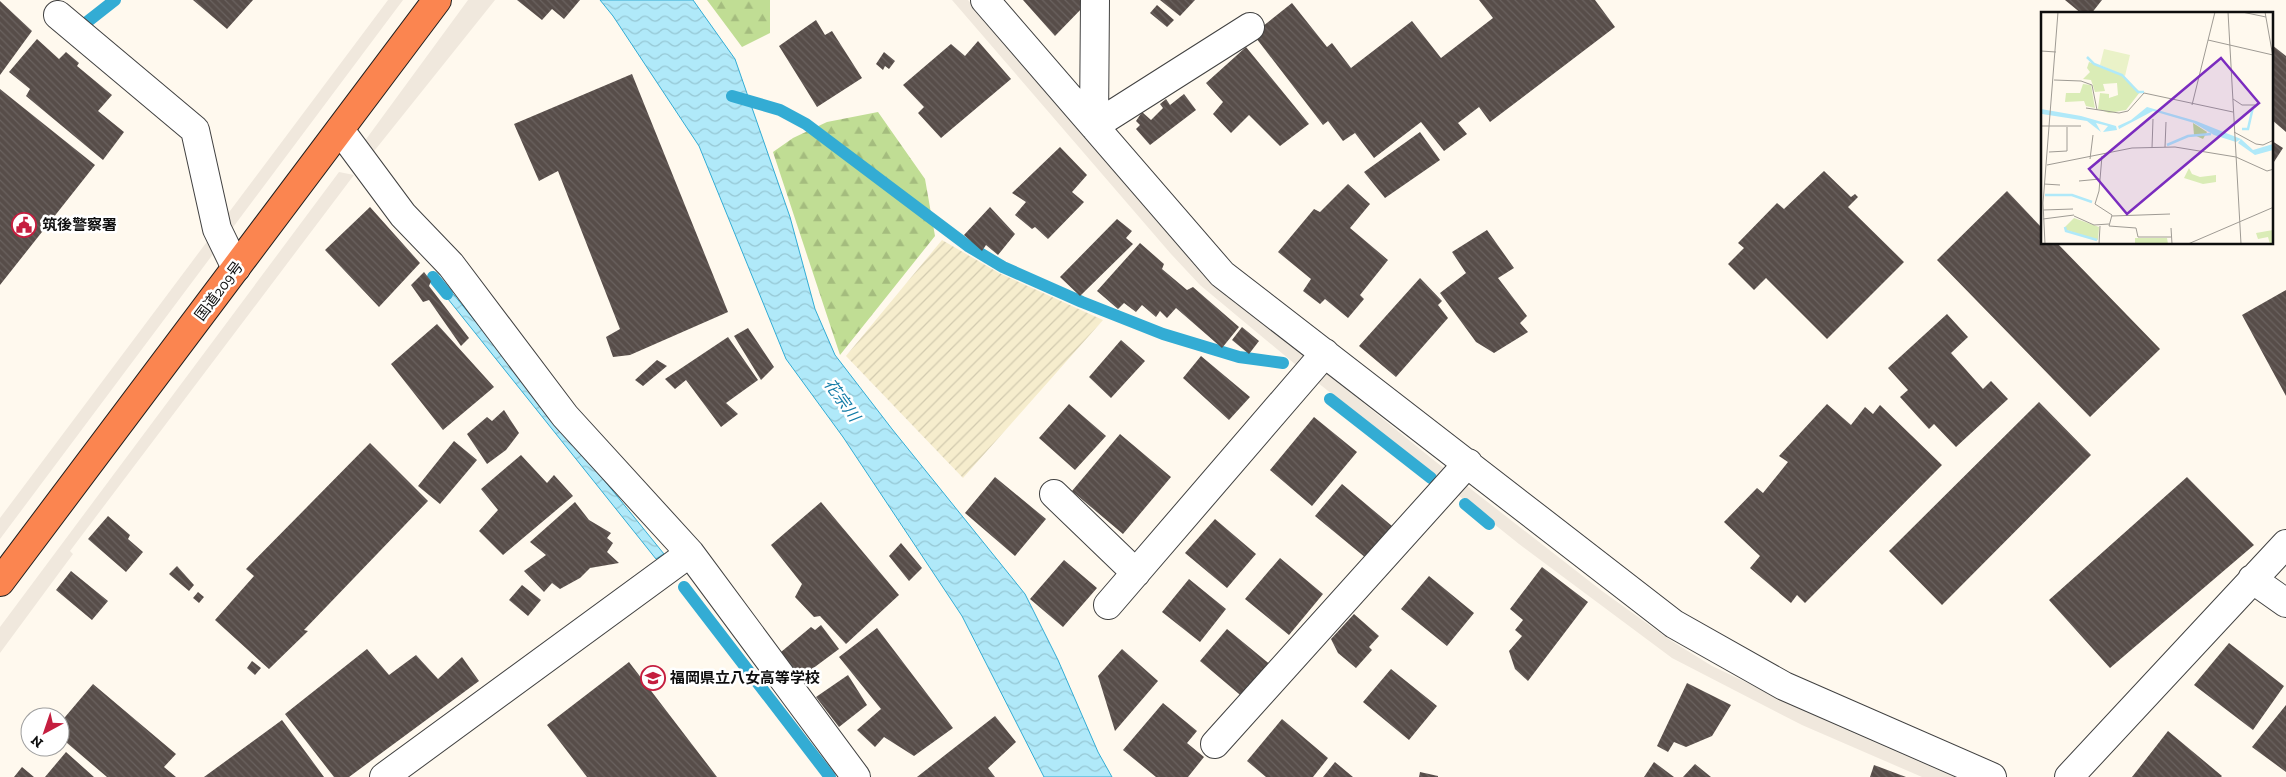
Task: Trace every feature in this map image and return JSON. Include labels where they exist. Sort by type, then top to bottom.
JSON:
[{"type":"highway","name":"国道209号","points":[[0,582],[437,0]]},
{"type":"street","points":[[985,0],[1222,274],[1674,624],[1784,686],[1992,777]]},
{"type":"street","points":[[1094,126],[1095,0]]},
{"type":"street","points":[[58,15],[195,130],[217,229],[236,268]]},
{"type":"street","points":[[1094,126],[1250,27]]},
{"type":"street","points":[[340,130],[403,215],[451,265],[565,416],[690,553],[856,777]]},
{"type":"street","points":[[1108,605],[1326,353]]},
{"type":"street","points":[[1215,744],[1468,464]]},
{"type":"street","points":[[1054,494],[1136,573]]},
{"type":"street","points":[[2069,777],[2252,578],[2286,544]]},
{"type":"street","points":[[384,777],[690,553]]},
{"type":"street","points":[[2252,578],[2286,603]]},
{"type":"shaded area","points":[[388,0],[403,0],[0,539],[0,518]]},
{"type":"shaded area","points":[[468,0],[495,0],[371,155],[364,142]]},
{"type":"shaded area","points":[[952,0],[968,0],[1159,224],[1208,277],[1431,458],[1602,591],[1670,640],[1712,666],[1835,725],[1954,777],[1922,777],[1802,725],[1672,658],[1519,544],[1307,374],[1200,285],[1171,254]]},
{"type":"shaded area","points":[[339,172],[354,175],[70,551],[73,554],[0,653],[0,627]]},
{"type":"shaded area","points":[[942,240],[999,273],[1103,320],[963,478],[846,356]]},
{"type":"green space","points":[[707,0],[770,0],[770,33],[742,47]]},
{"type":"green space","points":[[878,112],[925,179],[935,236],[840,355],[773,152],[793,138],[827,122]]},
{"type":"water","name":"花宗川","points":[[600,0],[693,0],[735,59],[790,217],[815,309],[835,355],[1025,594],[1058,660],[1098,752],[1112,777],[1044,777],[962,616],[843,437],[786,359],[699,146],[613,16]]},
{"type":"water","points":[[437,274],[664,554],[656,559],[436,284]]},
{"type":"building","points":[[193,0],[253,0],[227,29]]},
{"type":"building","points":[[517,0],[580,0],[564,19],[552,9],[542,20]]},
{"type":"building","points":[[1023,0],[1080,0],[1085,5],[1055,36]]},
{"type":"building","points":[[1160,0],[1195,0],[1180,16]]},
{"type":"building","points":[[1479,0],[1595,0],[1615,27],[1490,122],[1479,107],[1458,123],[1467,134],[1444,151],[1421,122],[1374,158],[1355,133],[1343,141],[1328,121],[1323,125],[1253,34],[1292,3],[1327,47],[1332,43],[1351,68],[1412,21],[1441,58],[1493,18]]},
{"type":"building","points":[[2065,0],[2102,0],[2093,12],[2080,12]]},
{"type":"building","points":[[0,1],[32,31],[0,75]]},
{"type":"building","points":[[1157,5],[1174,20],[1167,27],[1150,13]]},
{"type":"building","points":[[816,20],[825,35],[832,31],[862,78],[817,107],[779,46]]},
{"type":"building","points":[[37,39],[59,59],[66,52],[79,63],[77,66],[112,95],[98,111],[124,132],[103,160],[26,96],[30,89],[9,72]]},
{"type":"building","points":[[978,41],[1011,79],[941,138],[918,113],[924,107],[903,85],[951,44],[965,56]]},
{"type":"building","points":[[1246,47],[1309,124],[1280,146],[1249,115],[1231,133],[1213,114],[1223,102],[1206,83]]},
{"type":"building","points":[[2274,47],[2286,56],[2286,132],[2274,122]]},
{"type":"building","points":[[884,52],[895,61],[889,69],[885,66],[883,70],[876,64]]},
{"type":"building","points":[[632,74],[728,312],[630,355],[613,357],[606,337],[620,329],[558,171],[539,181],[514,124]]},
{"type":"building","name":"筑後警察署","points":[[0,89],[95,165],[0,285]]},
{"type":"building","points":[[1184,94],[1196,110],[1150,145],[1136,129],[1140,125],[1136,121],[1142,112],[1151,120],[1163,108],[1160,104],[1166,99],[1170,105]]},
{"type":"building","points":[[1420,132],[1440,160],[1385,198],[1364,172]]},
{"type":"building","points":[[2274,142],[2283,148],[2274,162]]},
{"type":"building","points":[[1060,147],[1087,175],[1072,192],[1084,202],[1048,239],[1035,227],[1032,229],[1015,215],[1026,202],[1012,193]]},
{"type":"building","points":[[1824,171],[1851,197],[1855,194],[1858,197],[1848,207],[1904,262],[1827,339],[1766,278],[1754,290],[1728,264],[1744,248],[1738,243],[1777,203],[1784,209]]},
{"type":"building","points":[[1348,184],[1370,204],[1350,228],[1388,260],[1360,295],[1364,299],[1348,318],[1325,299],[1320,304],[1303,291],[1311,279],[1278,252],[1314,209],[1320,212]]},
{"type":"building","points":[[2007,191],[2041,227],[2041,245],[2059,245],[2160,349],[2090,417],[1937,260]]},
{"type":"building","points":[[370,207],[420,263],[379,307],[325,250]]},
{"type":"building","points":[[990,207],[1015,234],[998,255],[986,245],[982,251],[964,235]]},
{"type":"building","points":[[1117,219],[1132,231],[1126,238],[1133,244],[1080,296],[1060,277]]},
{"type":"building","points":[[1487,230],[1514,268],[1498,278],[1527,316],[1520,323],[1528,332],[1494,353],[1476,342],[1440,293],[1466,273],[1452,252]]},
{"type":"building","points":[[1140,243],[1164,264],[1162,269],[1187,290],[1193,287],[1239,327],[1222,348],[1176,308],[1167,318],[1160,311],[1156,317],[1142,305],[1136,312],[1124,303],[1118,309],[1097,291]]},
{"type":"building","points":[[424,272],[431,281],[429,286],[469,338],[461,346],[429,300],[423,302],[411,285]]},
{"type":"building","points":[[1420,278],[1442,301],[1438,305],[1448,318],[1396,377],[1359,346]]},
{"type":"building","points":[[2286,290],[2286,396],[2242,315]]},
{"type":"building","points":[[1947,314],[1968,337],[1951,353],[1983,389],[1991,381],[2008,399],[1956,447],[1934,424],[1929,429],[1900,397],[1908,390],[1888,368]]},
{"type":"building","points":[[437,324],[494,387],[443,430],[391,364]]},
{"type":"building","points":[[1242,327],[1259,341],[1249,354],[1232,340]]},
{"type":"building","points":[[748,328],[774,367],[761,380],[734,336]]},
{"type":"building","points":[[728,337],[758,380],[726,403],[738,414],[721,427],[686,380],[675,389],[665,379]]},
{"type":"building","points":[[1121,340],[1145,361],[1111,398],[1089,377]]},
{"type":"building","points":[[1201,356],[1250,397],[1229,420],[1183,378]]},
{"type":"building","points":[[657,360],[667,366],[643,386],[635,380]]},
{"type":"building","points":[[2039,402],[2091,455],[1942,605],[1889,551]]},
{"type":"building","points":[[1069,404],[1106,436],[1075,470],[1039,438]]},
{"type":"building","points":[[1827,404],[1851,425],[1865,407],[1873,414],[1880,405],[1942,465],[1805,603],[1797,595],[1791,603],[1750,568],[1760,556],[1724,522],[1757,488],[1763,493],[1788,462],[1779,456]]},
{"type":"building","points":[[504,410],[519,433],[506,450],[487,464],[467,434],[487,417],[492,421]]},
{"type":"building","points":[[1314,417],[1357,452],[1312,506],[1270,470]]},
{"type":"building","points":[[1120,434],[1171,477],[1123,534],[1072,491]]},
{"type":"building","points":[[454,441],[477,460],[440,504],[418,486]]},
{"type":"building","points":[[370,443],[428,501],[304,630],[308,631],[269,669],[215,620],[254,576],[246,569]]},
{"type":"building","points":[[521,455],[547,483],[554,475],[573,496],[503,555],[479,531],[498,510],[481,489]]},
{"type":"building","points":[[995,477],[1046,519],[1015,556],[965,513]]},
{"type":"building","points":[[2187,477],[2254,545],[2110,668],[2049,600]]},
{"type":"building","points":[[1342,484],[1392,526],[1366,558],[1315,516]]},
{"type":"building","points":[[575,502],[589,520],[611,533],[607,538],[613,543],[607,552],[619,563],[590,568],[580,578],[560,589],[552,583],[544,592],[524,571],[546,555],[530,542]]},
{"type":"building","points":[[821,502],[899,595],[846,644],[820,616],[814,617],[795,597],[802,584],[771,545]]},
{"type":"building","points":[[108,516],[130,535],[128,539],[143,552],[126,572],[88,539]]},
{"type":"building","points":[[1215,519],[1256,554],[1227,588],[1185,553]]},
{"type":"building","points":[[901,543],[922,568],[909,581],[889,556]]},
{"type":"building","points":[[1280,558],[1323,594],[1289,635],[1245,599]]},
{"type":"building","points":[[1064,560],[1097,588],[1063,627],[1030,599]]},
{"type":"building","points":[[177,566],[194,585],[189,591],[169,574]]},
{"type":"building","points":[[1542,567],[1588,602],[1528,681],[1515,669],[1509,651],[1522,636],[1515,630],[1523,620],[1510,609]]},
{"type":"building","points":[[71,571],[108,601],[92,620],[56,590]]},
{"type":"building","points":[[1429,576],[1474,613],[1447,646],[1401,609]]},
{"type":"building","points":[[1189,579],[1226,609],[1200,642],[1162,612]]},
{"type":"building","points":[[522,585],[541,600],[528,616],[509,600]]},
{"type":"building","points":[[198,592],[204,597],[199,603],[193,598]]},
{"type":"building","points":[[1354,614],[1379,636],[1369,647],[1372,650],[1356,668],[1338,653],[1331,639]]},
{"type":"building","points":[[821,625],[839,649],[800,678],[781,652],[811,627],[815,630]]},
{"type":"building","points":[[877,628],[953,728],[914,756],[884,737],[875,747],[857,730],[881,709],[839,657]]},
{"type":"building","points":[[1227,629],[1272,666],[1245,699],[1200,661]]},
{"type":"building","points":[[2229,643],[2284,686],[2253,730],[2194,685]]},
{"type":"building","points":[[367,649],[389,675],[416,655],[438,679],[462,657],[479,681],[349,777],[334,777],[285,714]]},
{"type":"building","points":[[1122,649],[1158,681],[1115,731],[1098,676]]},
{"type":"building","points":[[252,661],[261,668],[255,675],[247,668]]},
{"type":"building","points":[[629,662],[717,777],[587,777],[547,725]]},
{"type":"building","points":[[1391,669],[1437,706],[1409,740],[1363,702]]},
{"type":"building","points":[[848,675],[867,705],[839,727],[816,697]]},
{"type":"building","points":[[1687,683],[1731,705],[1712,736],[1686,747],[1674,742],[1668,752],[1657,746]]},
{"type":"building","points":[[93,684],[176,754],[164,767],[176,777],[107,777],[70,746],[70,711]]},
{"type":"building","points":[[1163,703],[1197,731],[1187,743],[1204,757],[1188,777],[1156,777],[1123,750]]},
{"type":"building","points":[[2286,705],[2286,772],[2252,747]]},
{"type":"building","points":[[995,716],[1016,742],[988,768],[995,777],[917,777]]},
{"type":"building","points":[[1282,719],[1328,758],[1313,777],[1266,777],[1247,761]]},
{"type":"building","points":[[282,720],[324,777],[204,777]]},
{"type":"building","points":[[2168,731],[2222,776],[2132,777]]},
{"type":"building","points":[[70,756],[94,777],[45,777],[62,757]]},
{"type":"building","points":[[1335,762],[1353,777],[1323,777]]},
{"type":"building","points":[[1654,762],[1674,777],[1644,777]]},
{"type":"building","points":[[1695,764],[1711,777],[1683,777]]},
{"type":"building","points":[[1874,765],[1906,777],[1870,777]]},
{"type":"building","points":[[22,767],[34,777],[14,777]]},
{"type":"building","points":[[1420,772],[1438,776],[1438,777],[1419,777]]},
{"type":"waterway","points":[[87,22],[115,0]]},
{"type":"waterway","points":[[732,96],[780,110],[806,124],[968,246],[1003,267],[1082,302],[1163,334],[1239,357],[1283,363]]},
{"type":"waterway","points":[[433,277],[447,294]]},
{"type":"waterway","points":[[1330,399],[1431,478]]},
{"type":"waterway","points":[[1465,504],[1489,524]]},
{"type":"waterway","points":[[684,587],[830,777]]},
{"type":"place","name":"筑後警察署","points":[[24,225]]},
{"type":"place","name":"福岡県立八女高等学校","points":[[653,678]]}]
